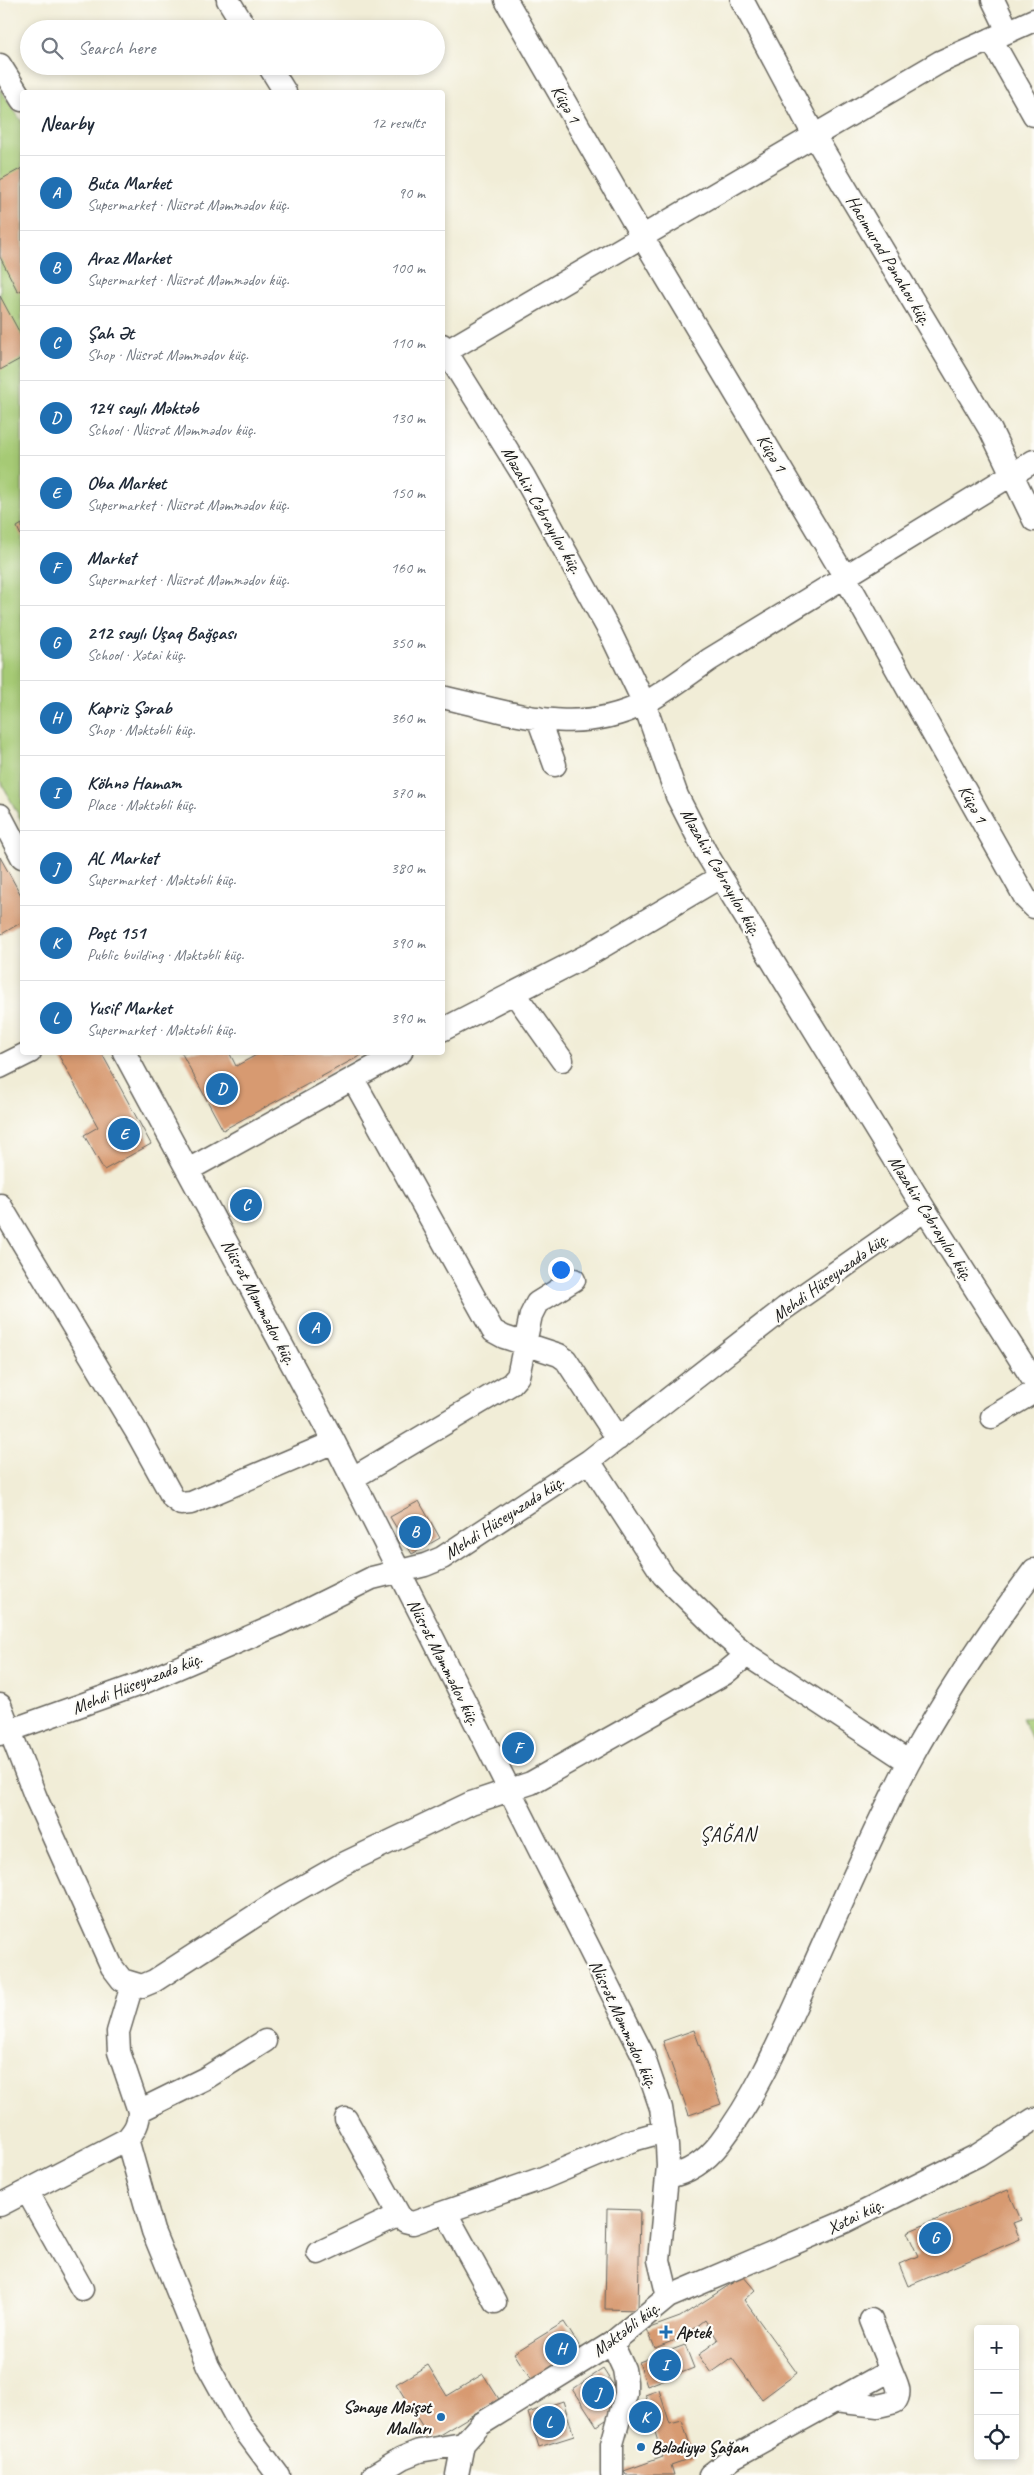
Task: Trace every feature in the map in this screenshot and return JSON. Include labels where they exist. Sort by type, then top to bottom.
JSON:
[{"type":"street","points":[[228,0],[240,20]]},
{"type":"street","name":"Küçə 1","points":[[506,0],[644,238],[845,577],[1026,899],[1034,908]]},
{"type":"street","name":"Hacımurad Pənahov küç.","points":[[742,0],[815,137],[991,431],[1034,520]]},
{"type":"street","points":[[994,0],[1000,35],[1034,115]]},
{"type":"street","points":[[445,348],[644,238],[940,62],[1034,20]]},
{"type":"street","points":[[0,65],[20,97]]},
{"type":"street","points":[[275,75],[285,90]]},
{"type":"street","name":"Məzahir Cəbrayılov küç.","points":[[445,348],[562,543],[644,703],[678,796],[720,877],[842,1071],[925,1210],[1034,1381]]},
{"type":"street","points":[[445,698],[538,718],[566,722],[594,720],[616,715],[644,703],[709,660],[1034,461]]},
{"type":"street","points":[[538,718],[555,765]]},
{"type":"street","points":[[0,815],[20,853]]},
{"type":"street","points":[[445,1028],[586,956],[720,877]]},
{"type":"street","points":[[514,994],[562,1060]]},
{"type":"street","points":[[0,1067],[24,1055]]},
{"type":"street","name":"Nüsrət Məmmədov küç.","points":[[126,1055],[334,1442],[397,1571],[511,1791],[643,2055],[661,2108],[665,2131],[667,2177],[659,2260],[668,2297]]},
{"type":"street","points":[[188,1170],[396,1055]]},
{"type":"street","points":[[353,1079],[493,1331],[504,1337],[559,1355],[566,1360],[618,1439]]},
{"type":"street","points":[[0,1205],[136,1431],[173,1498],[181,1504],[191,1503],[334,1442]]},
{"type":"street","name":"Mehdi Hüseynzadə küç.","points":[[4,1732],[140,1684],[275,1626],[372,1578],[425,1565],[442,1558],[589,1461],[785,1308],[925,1210]]},
{"type":"street","points":[[352,1478],[511,1384],[518,1376],[531,1315],[537,1303],[574,1280]]},
{"type":"street","points":[[992,1417],[1034,1392]]},
{"type":"street","points":[[589,1461],[663,1575],[726,1637],[747,1655],[909,1762]]},
{"type":"street","points":[[667,2177],[681,2174],[693,2168],[719,2144],[760,2078],[790,2018],[909,1762],[972,1655],[1034,1570]]},
{"type":"street","points":[[0,1705],[4,1732],[112,1966],[122,1980],[132,1985],[142,1986],[154,1981],[281,1899],[339,1866],[471,1803],[511,1791],[551,1772],[724,1674],[747,1655]]},
{"type":"street","points":[[0,2205],[127,2139],[135,2130],[139,2120],[138,2111],[120,2052],[118,2032],[132,1985]]},
{"type":"street","points":[[138,2111],[206,2078],[265,2041]]},
{"type":"street","points":[[346,2119],[399,2215],[406,2221],[414,2223],[543,2178],[633,2140],[665,2131]]},
{"type":"street","name":"Xətai küç.","points":[[668,2297],[812,2238],[978,2155],[1034,2119]]},
{"type":"street","points":[[127,2139],[153,2231],[208,2366],[240,2424],[278,2475]]},
{"type":"street","points":[[27,2191],[82,2289]]},
{"type":"street","points":[[446,2213],[495,2302]]},
{"type":"street","points":[[318,2253],[399,2215]]},
{"type":"street","name":"Məktəbli küç.","points":[[463,2444],[481,2424],[612,2343],[668,2297]]},
{"type":"street","points":[[835,2401],[878,2406],[895,2402],[899,2397],[899,2390],[871,2320]]},
{"type":"street","points":[[612,2343],[624,2369],[626,2394],[612,2444],[612,2475]]},
{"type":"street","points":[[710,2475],[732,2458],[891,2370]]},
{"type":"street","points":[[374,2475],[402,2458],[419,2451],[463,2444],[457,2475]]},
{"type":"green space","points":[[0,89],[20,119],[20,818],[0,780]]},
{"type":"green space","points":[[1034,1717],[1034,1744],[1022,1718]]},
{"type":"building","points":[[20,169],[20,291],[18,292],[0,257],[0,180]]},
{"type":"building","points":[[0,296],[20,333],[20,359],[0,370]]},
{"type":"building","points":[[0,857],[20,893],[20,923],[0,935]]},
{"type":"building","points":[[103,1055],[151,1144],[104,1170],[84,1135],[98,1127],[59,1056]]},
{"type":"building","points":[[183,1055],[230,1055],[236,1066],[256,1055],[361,1055],[223,1130]]},
{"type":"building","points":[[419,1501],[440,1538],[412,1554],[390,1517]]},
{"type":"building","points":[[694,2030],[721,2104],[689,2115],[663,2041]]},
{"type":"building","points":[[1008,2190],[1021,2220],[1013,2223],[1020,2239],[908,2286],[899,2264],[918,2256],[907,2232]]},
{"type":"building","points":[[607,2209],[640,2210],[638,2310],[605,2309]]},
{"type":"building","points":[[743,2276],[755,2290],[744,2300],[797,2373],[762,2399],[732,2358],[711,2373],[698,2355],[718,2340],[705,2320],[685,2336],[655,2348],[647,2329],[680,2317]]},
{"type":"building","points":[[564,2322],[581,2349],[531,2380],[514,2353]]},
{"type":"building","points":[[685,2345],[694,2368],[647,2386],[639,2362]]},
{"type":"building","points":[[428,2365],[447,2396],[483,2374],[499,2399],[431,2440],[396,2384]]},
{"type":"building","points":[[603,2369],[619,2394],[612,2416],[597,2426],[573,2389]]},
{"type":"building","points":[[659,2390],[670,2424],[682,2421],[694,2457],[671,2465],[674,2475],[626,2475],[624,2471],[663,2457],[652,2423],[636,2428],[631,2411],[649,2405],[645,2395]]},
{"type":"building","points":[[563,2401],[574,2436],[539,2447],[528,2413]]},
{"type":"place","name":"124 saylı Məktəb","points":[[222,1089]]},
{"type":"place","name":"Oba Market","points":[[124,1134]]},
{"type":"place","name":"Şah Ət","points":[[246,1205]]},
{"type":"place","name":"Buta Market","points":[[315,1328]]},
{"type":"place","name":"Araz Market","points":[[415,1532]]},
{"type":"place","name":"Market","points":[[518,1748]]},
{"type":"place","name":"212 saylı Uşaq Bağçası","points":[[935,2238]]},
{"type":"place","name":"Aptek","points":[[666,2332]]},
{"type":"place","name":"Kapriz Şərab","points":[[561,2349]]},
{"type":"place","name":"Köhnə Hamam","points":[[665,2365]]},
{"type":"place","name":"AL Market","points":[[598,2393]]},
{"type":"place","name":"Sənaye Məişət Malları","points":[[441,2417]]},
{"type":"place","name":"Poçt 151","points":[[645,2417]]},
{"type":"place","name":"Yusif Market","points":[[549,2422]]},
{"type":"place","name":"Bələdiyyə Şağan","points":[[641,2447]]},
{"type":"district","name":"ŞAĞAN","points":[[728,1834]]}]
